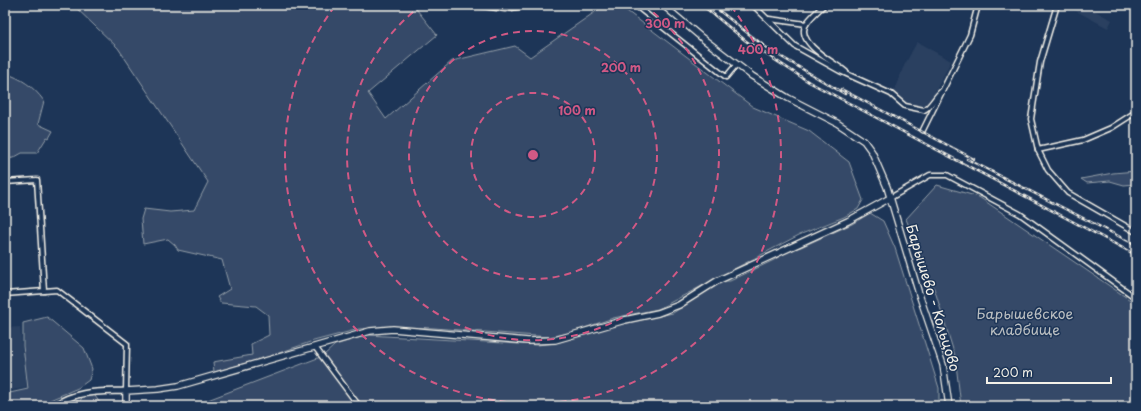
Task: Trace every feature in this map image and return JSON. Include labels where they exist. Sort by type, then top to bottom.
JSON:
[{"type":"main road","name":"Барышево - Кольцово","points":[[663,5],[736,65],[788,98],[837,123],[864,141],[878,163],[890,198],[943,365],[949,406]]},
{"type":"main road","points":[[126,406],[126,391],[158,390],[178,386],[370,331],[393,329],[528,341],[555,340],[625,320],[658,314],[678,305],[717,281],[848,221],[890,198]]},
{"type":"street","points":[[475,5],[485,5],[505,9],[529,5]]},
{"type":"street","points":[[635,5],[726,77],[736,65]]},
{"type":"street","points":[[753,5],[795,46],[850,75],[891,94],[904,106],[914,109],[927,108],[942,91]]},
{"type":"street","points":[[824,5],[806,24],[804,29],[817,52],[850,75]]},
{"type":"street","points":[[924,130],[970,35],[978,5]]},
{"type":"street","points":[[1056,5],[1040,62],[1031,119],[1038,150],[1048,170],[1068,193],[1136,232]]},
{"type":"street","points":[[768,19],[806,24]]},
{"type":"street","points":[[1038,150],[1083,140],[1111,128],[1136,112]]},
{"type":"street","points":[[890,198],[930,175],[947,175],[1020,214],[1136,298]]},
{"type":"street","points":[[5,182],[36,180],[44,291]]},
{"type":"street","points":[[5,294],[57,290],[127,344],[126,391],[93,391],[67,398],[53,406]]},
{"type":"street","points":[[315,346],[359,406]]},
{"type":"shaded area","points":[[1065,5],[1095,5],[1093,10],[1112,20],[1108,28]]},
{"type":"shaded area","points":[[917,42],[951,61],[928,106],[915,107],[903,103],[893,93],[903,68]]},
{"type":"shaded area","points":[[20,327],[27,388],[5,391],[5,328]]},
{"type":"green space","points":[[73,5],[413,5],[437,35],[368,93],[386,119],[452,61],[515,46],[530,57],[605,5],[619,5],[753,107],[809,131],[849,162],[863,200],[858,209],[844,217],[799,235],[658,309],[613,318],[570,333],[549,337],[434,328],[395,327],[359,329],[310,342],[268,357],[214,372],[213,362],[252,355],[251,344],[269,335],[268,315],[256,306],[221,303],[217,297],[230,289],[222,260],[178,250],[168,239],[143,244],[141,219],[144,209],[170,212],[194,210],[208,182],[118,48]]},
{"type":"green space","points":[[5,73],[27,84],[36,91],[44,101],[38,124],[53,131],[49,138],[47,137],[37,153],[22,153],[13,158],[5,159]]},
{"type":"green space","points":[[1136,171],[1136,184],[1124,185],[1110,181],[1087,183],[1081,179],[1113,173]]},
{"type":"green space","name":"Барышевское кладбище","points":[[937,185],[979,197],[1136,304],[1136,406],[961,406],[955,356],[935,291],[906,219]]},
{"type":"green space","points":[[870,213],[883,221],[895,248],[939,388],[939,406],[192,406],[323,356],[335,345],[368,335],[537,345],[556,343],[617,325],[673,313],[722,281],[730,281],[774,260],[787,251],[801,247],[852,224]]},
{"type":"green space","points":[[47,317],[84,348],[92,369],[89,380],[78,388],[50,400],[42,406],[5,406],[5,394],[28,389],[23,346],[23,323]]},
{"type":"green space","points":[[93,393],[102,406],[58,406],[70,399],[80,401],[83,396]]},
{"type":"railway","points":[[702,5],[746,41],[809,82],[1136,255]]},
{"type":"railway","points":[[712,5],[768,49],[845,94]]},
{"type":"railway","points":[[841,89],[974,159]]},
{"type":"railway","points":[[967,159],[1136,245]]}]
